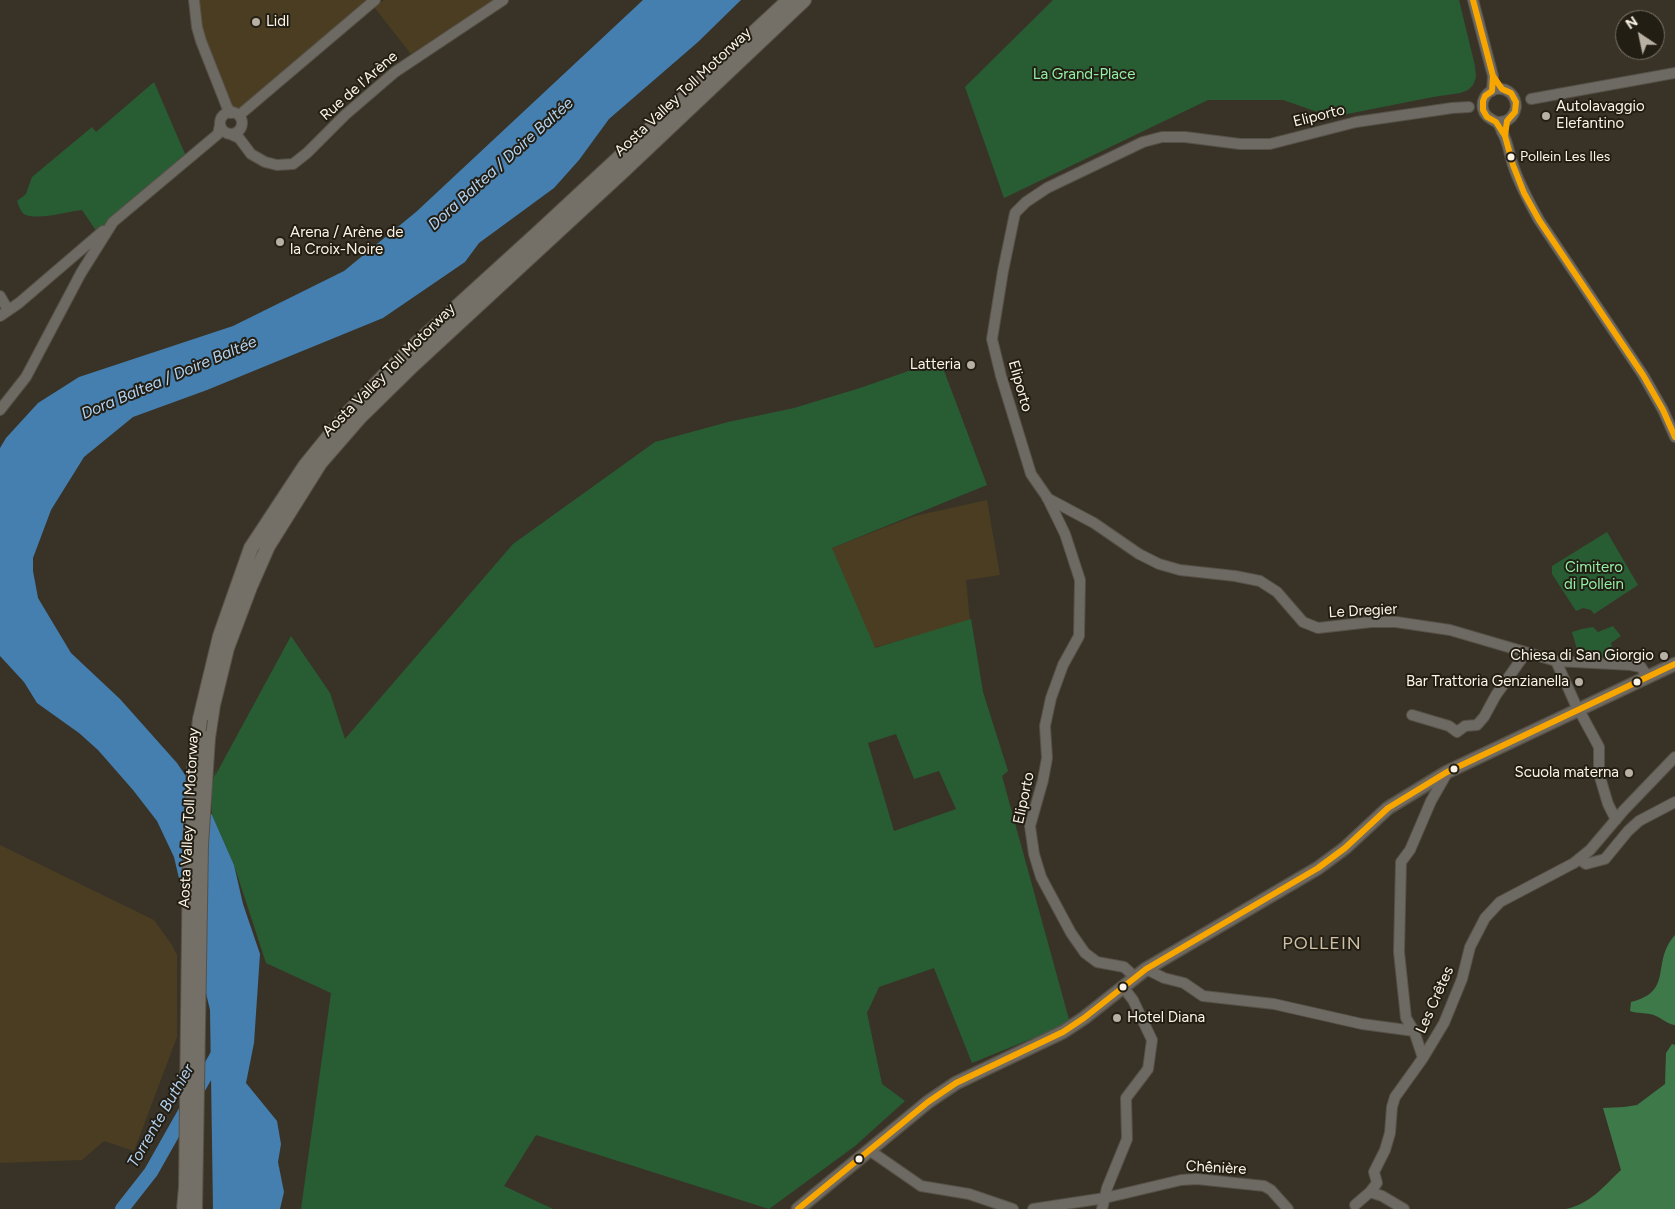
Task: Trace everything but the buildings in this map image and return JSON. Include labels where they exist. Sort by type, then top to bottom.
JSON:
[{"type":"highway","name":"Aosta Valley Toll Motorway","points":[[184,1209],[190,836],[194,769],[200,719],[208,678],[220,636],[251,548],[311,458],[348,413],[404,355],[789,0]]},
{"type":"highway","name":"Aosta Valley Toll Motorway","points":[[195,1209],[201,845],[208,738],[213,705],[226,648],[268,546],[320,463],[360,417],[413,365],[804,0]]},
{"type":"main road","points":[[798,1209],[928,1102],[949,1088],[1063,1032],[1084,1018],[1146,969],[1318,868],[1345,848],[1388,808],[1447,772],[1675,664]]},
{"type":"street","name":"Rue de l'Arène","points":[[194,0],[197,27],[201,41],[231,123],[251,154],[264,162],[277,165],[293,164],[307,153],[345,115],[395,72],[503,0]]},
{"type":"street","points":[[0,296],[4,313],[71,260],[113,222],[375,0]]},
{"type":"street","points":[[1473,0],[1497,90]]},
{"type":"street","points":[[1516,107],[1531,99],[1675,73]]},
{"type":"street","points":[[1513,96],[1516,107],[1514,115],[1501,122],[1492,121],[1485,114],[1483,101],[1485,96],[1497,90],[1513,96],[1531,99]]},
{"type":"street","name":"Eliporto","points":[[1135,977],[1124,967],[1097,962],[1085,953],[1071,934],[1041,877],[1034,854],[1030,826],[1047,758],[1045,726],[1051,698],[1063,665],[1079,636],[1080,580],[1065,534],[1046,497],[1031,474],[1001,376],[992,339],[1015,213],[1026,202],[1055,184],[1143,142],[1162,137],[1185,137],[1240,144],[1270,144],[1356,122],[1469,107],[1483,101]]},
{"type":"street","name":"Eliporto","points":[[1469,107],[1485,114]]},
{"type":"street","points":[[1501,122],[1513,165],[1524,193],[1539,220],[1643,375],[1663,410],[1675,437]]},
{"type":"street","points":[[0,410],[26,377],[81,273],[113,222]]},
{"type":"street","name":"Le Dregier","points":[[1046,497],[1088,519],[1139,554],[1164,566],[1260,581],[1276,592],[1303,622],[1318,628],[1371,622],[1410,624],[1450,630],[1525,654],[1556,661],[1641,667],[1645,673],[1651,676]]},
{"type":"street","points":[[1412,715],[1449,726],[1457,732],[1465,726],[1477,726],[1525,654]]},
{"type":"street","points":[[1556,661],[1579,710],[1596,739],[1599,774],[1608,804],[1616,820]]},
{"type":"street","name":"Les Crêtes","points":[[1370,1192],[1377,1183],[1374,1172],[1385,1150],[1390,1133],[1395,1096],[1423,1058],[1444,1023],[1462,979],[1470,947],[1484,918],[1500,902],[1574,863],[1590,850],[1675,757]]},
{"type":"street","points":[[1423,1058],[1414,1031],[1406,1018],[1399,952],[1401,862],[1410,850],[1431,801],[1447,772]]},
{"type":"street","points":[[1579,859],[1586,864],[1604,859],[1639,821],[1675,802]]},
{"type":"street","points":[[1146,969],[1164,978],[1184,983],[1203,996],[1274,1004],[1362,1024],[1414,1031]]},
{"type":"street","points":[[1102,1209],[1107,1188],[1127,1139],[1126,1098],[1148,1069],[1152,1040],[1133,1000],[1123,987]]},
{"type":"street","points":[[870,1150],[921,1186],[969,1194],[1013,1209]]},
{"type":"street","name":"Chênière","points":[[1033,1209],[1105,1198],[1181,1180],[1197,1179],[1264,1186],[1271,1190],[1288,1209]]},
{"type":"street","points":[[1354,1208],[1370,1192],[1382,1196],[1404,1209]]},
{"type":"shaded area","points":[[198,0],[370,0],[236,112],[218,76],[200,27]]},
{"type":"shaded area","points":[[384,0],[495,0],[411,54],[374,7]]},
{"type":"shaded area","points":[[987,500],[1000,575],[966,580],[970,621],[873,648],[832,548],[915,516]]},
{"type":"shaded area","points":[[0,845],[154,920],[177,955],[177,1037],[134,1151],[104,1141],[82,1160],[0,1163]]},
{"type":"green space","name":"La Grand-Place","points":[[1053,0],[1459,0],[1476,77],[1473,85],[1468,90],[1460,93],[1332,117],[1283,100],[1208,100],[1004,198],[965,87]]},
{"type":"green space","points":[[154,82],[185,154],[97,232],[82,210],[50,216],[26,215],[22,212],[17,201],[26,194],[32,177],[92,127],[96,132]]},
{"type":"green space","points":[[940,360],[987,485],[832,548],[875,648],[971,619],[983,692],[1008,771],[1002,776],[1070,1023],[972,1063],[934,968],[879,987],[867,1013],[882,1084],[905,1101],[855,1146],[769,1209],[536,1135],[504,1186],[553,1209],[301,1209],[331,993],[266,963],[234,865],[212,815],[211,786],[217,767],[215,776],[291,636],[330,693],[345,739],[513,544],[655,442],[728,422],[794,408],[860,388]],"holes":[[[896,734],[914,779],[939,771],[956,809],[894,831],[868,743]]]},
{"type":"green space","name":"Cimitero di Pollein","points":[[1607,532],[1638,585],[1594,614],[1591,610],[1583,608],[1576,611],[1552,574],[1552,566]]},
{"type":"green space","points":[[1613,626],[1621,636],[1611,643],[1615,660],[1587,659],[1579,656],[1572,632],[1593,627],[1598,632]]},
{"type":"green space","points":[[1675,935],[1675,1025],[1653,1015],[1630,1011],[1631,1002],[1653,991],[1658,983],[1664,956],[1668,945]]},
{"type":"green space","points":[[1672,1044],[1675,1045],[1675,1209],[1566,1209],[1575,1207],[1589,1199],[1621,1170],[1603,1108],[1637,1105],[1665,1084],[1666,1053]]},
{"type":"water","name":"Dora Baltea / Doire Baltée","points":[[643,0],[741,0],[698,42],[609,119],[579,160],[554,188],[479,243],[465,262],[383,318],[207,390],[133,417],[84,457],[51,510],[33,558],[33,571],[38,598],[71,653],[120,699],[177,763],[212,815],[234,865],[243,904],[260,954],[254,1043],[246,1083],[277,1121],[281,1144],[278,1162],[284,1192],[280,1209],[213,1209],[210,1010],[174,857],[157,821],[133,790],[98,750],[79,733],[37,703],[24,682],[0,656],[0,448],[6,438],[38,403],[79,377],[233,326],[344,271],[416,212]]},
{"type":"waterway","name":"Torrente Buthier","points":[[122,1209],[151,1172],[220,1050]]},
{"type":"transit line","points":[[1473,0],[1493,76],[1492,91],[1485,96],[1483,110],[1487,117],[1496,122],[1505,136],[1513,165],[1524,193],[1539,220],[1643,375],[1663,410],[1675,437]]},
{"type":"transit line","points":[[1493,76],[1502,89],[1511,93],[1516,102],[1515,112],[1507,121],[1505,136]]},
{"type":"transit line","points":[[798,1209],[928,1102],[956,1083],[1063,1032],[1084,1018],[1146,969],[1318,868],[1345,848],[1388,808],[1447,772],[1675,664]]},
{"type":"place","name":"Lidl","points":[[256,22]]},
{"type":"place","name":"Autolavaggio Elefantino","points":[[1546,116]]},
{"type":"place","name":"Pollein Les Iles","points":[[1511,157]]},
{"type":"place","name":"Arena / Arène de la Croix-Noire","points":[[280,242]]},
{"type":"place","name":"Latteria","points":[[971,365]]},
{"type":"place","name":"Chiesa di San Giorgio","points":[[1664,656]]},
{"type":"place","name":"Bar Trattoria Genzianella","points":[[1579,682]]},
{"type":"place","name":"Scuola materna","points":[[1629,773]]},
{"type":"place","name":"Hotel Diana","points":[[1117,1018]]},
{"type":"district","name":"POLLEIN","points":[[1322,944]]}]
